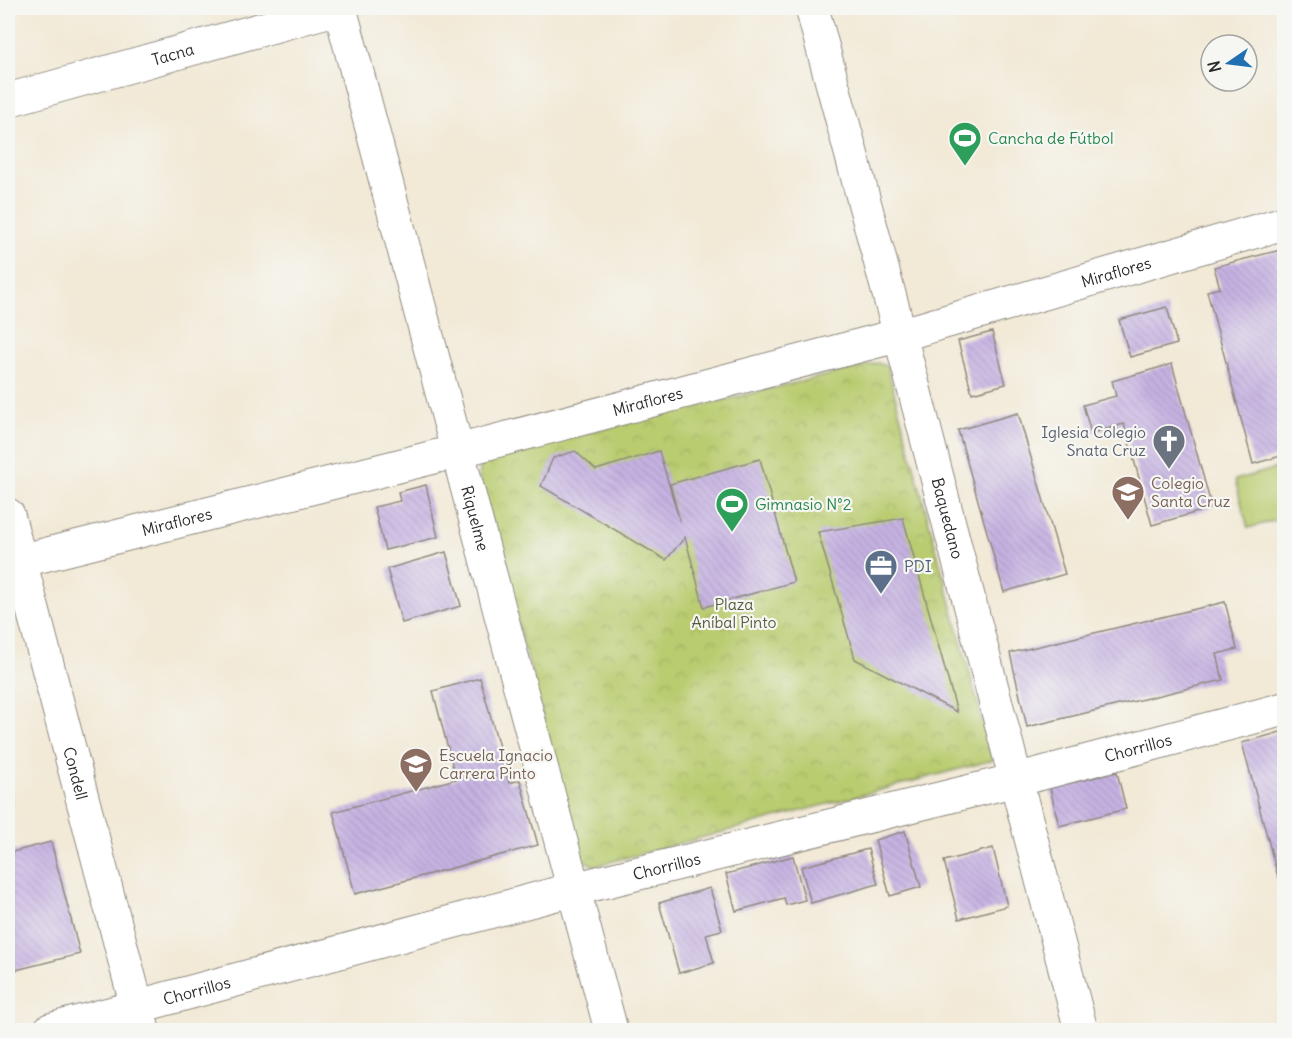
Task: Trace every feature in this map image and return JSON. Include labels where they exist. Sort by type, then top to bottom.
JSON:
[{"type":"street","name":"Tacna","points":[[8,100],[339,8]]},
{"type":"street","name":"Riquelme","points":[[339,8],[611,1030]]},
{"type":"street","name":"Baquedano","points":[[812,8],[1082,1030]]},
{"type":"street","name":"Miraflores","points":[[13,562],[458,451],[900,335],[1284,224]]},
{"type":"street","name":"Condell","points":[[8,516],[13,562],[140,1019]]},
{"type":"street","name":"Chorrillos","points":[[50,1030],[140,1019],[574,889],[1016,780],[1284,709]]},
{"type":"green space","name":"Plaza Aníbal Pinto","points":[[878,363],[887,366],[993,760],[595,866],[581,859],[479,478],[480,468],[491,456]]},
{"type":"green space","points":[[1284,466],[1284,518],[1248,528],[1235,480]]},
{"type":"building","points":[[1284,249],[1284,455],[1253,464],[1207,291],[1220,288],[1214,267]]},
{"type":"building","points":[[1167,307],[1177,344],[1130,357],[1119,320]]},
{"type":"building","points":[[992,332],[1006,384],[972,393],[958,341]]},
{"type":"building","name":"Iglesia Colegio Snata Cruz","points":[[1172,364],[1212,508],[1152,525],[1124,424],[1091,433],[1083,405],[1116,396],[1112,381]]},
{"type":"building","points":[[1018,413],[1065,574],[1004,592],[958,430]]},
{"type":"building","points":[[575,451],[596,470],[659,451],[680,522],[670,484],[760,459],[794,582],[704,607],[685,537],[666,560],[541,486],[553,458]]},
{"type":"building","points":[[426,485],[438,537],[385,550],[374,507],[400,501],[398,492]]},
{"type":"building","name":"PDI","points":[[903,518],[957,712],[855,659],[818,532]]},
{"type":"building","points":[[446,552],[461,606],[402,623],[387,569]]},
{"type":"building","points":[[1225,602],[1237,649],[1217,654],[1223,680],[1027,727],[1010,653]]},
{"type":"building","points":[[480,678],[509,783],[520,780],[538,845],[355,894],[333,812],[456,779],[433,691]]},
{"type":"building","points":[[1284,731],[1284,875],[1278,877],[1242,743]]},
{"type":"building","points":[[1117,772],[1126,809],[1059,826],[1050,788]]},
{"type":"building","points":[[8,784],[13,803],[8,805]]},
{"type":"building","points":[[905,831],[921,887],[890,896],[875,840]]},
{"type":"building","points":[[51,842],[80,954],[8,972],[8,853]]},
{"type":"building","points":[[993,848],[1007,906],[959,919],[944,861]]},
{"type":"building","points":[[868,849],[878,884],[811,903],[801,867]]},
{"type":"building","points":[[793,856],[805,900],[786,905],[784,898],[736,911],[726,874]]},
{"type":"building","points":[[710,888],[722,930],[706,934],[714,963],[679,973],[659,903]]},
{"type":"place","name":"Cancha de Fútbol","points":[[965,167]]},
{"type":"place","name":"Iglesia Colegio Snata Cruz","points":[[1169,470]]},
{"type":"place","name":"Colegio Santa Cruz","points":[[1128,521]]},
{"type":"place","name":"Gimnasio N°2","points":[[732,533]]},
{"type":"place","name":"PDI","points":[[881,595]]},
{"type":"place","name":"Escuela Ignacio Carrera Pinto","points":[[416,793]]}]
